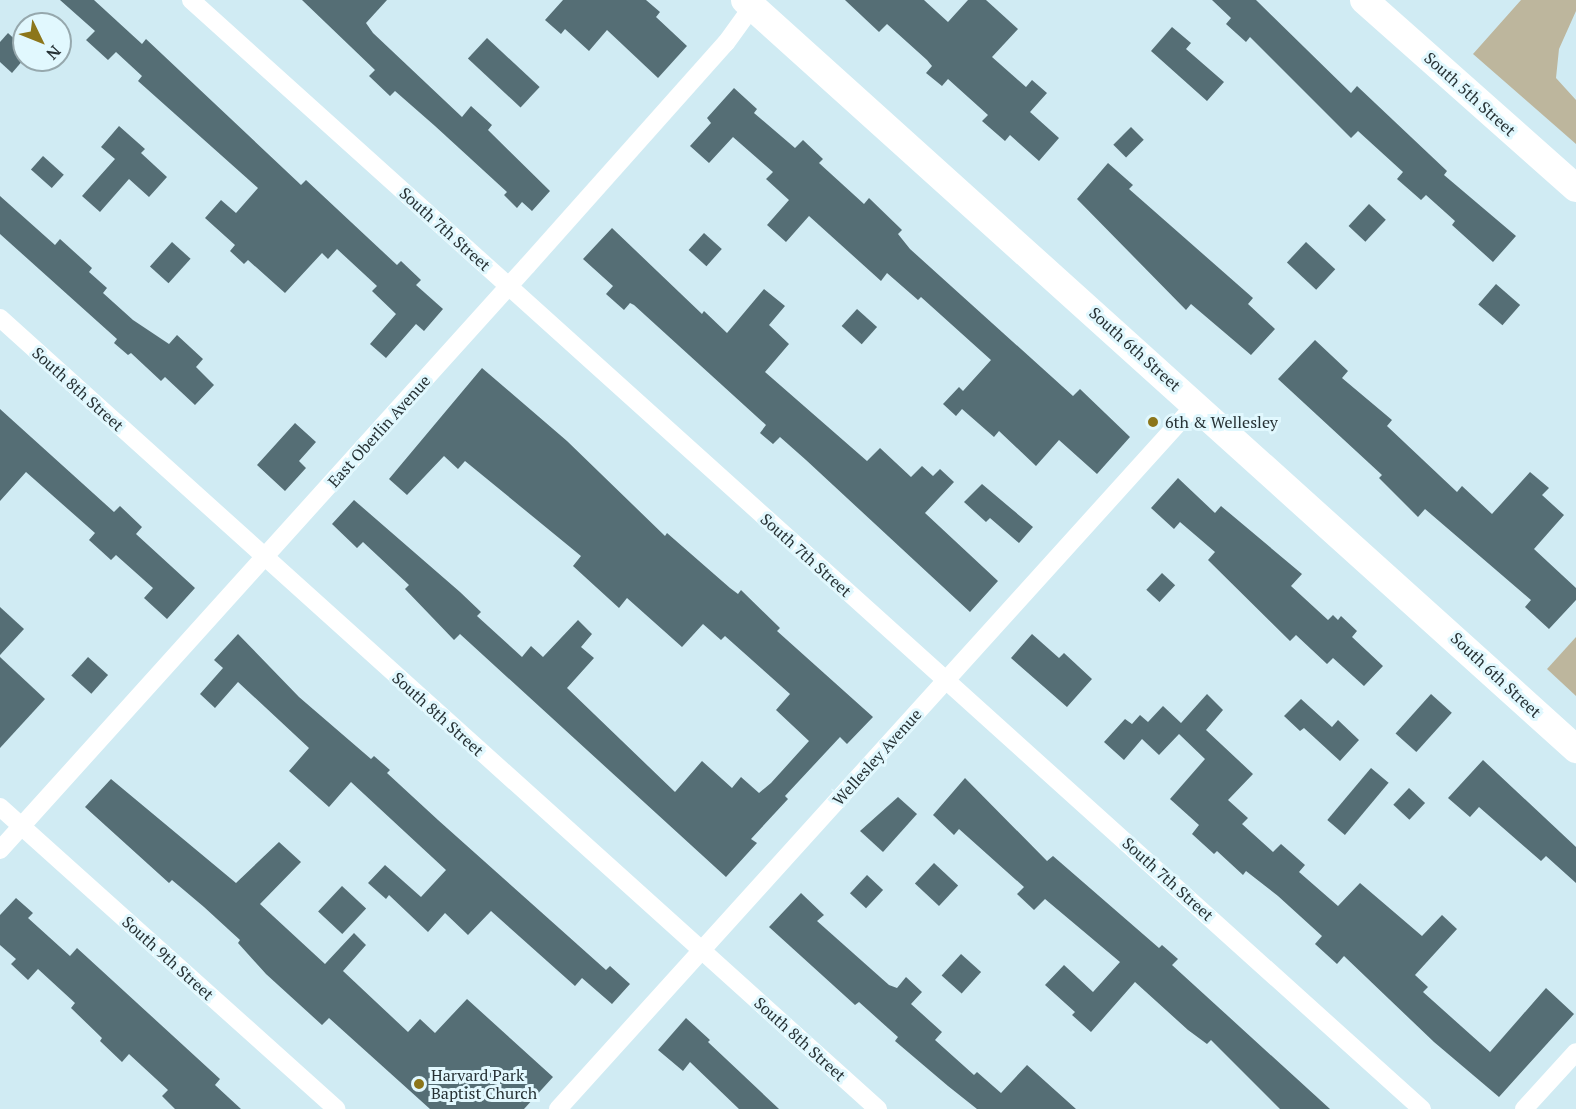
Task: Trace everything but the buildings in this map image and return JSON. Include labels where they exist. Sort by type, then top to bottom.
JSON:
[{"type":"main road","name":"South 5th Street","points":[[1364,0],[1576,188]]},
{"type":"main road","name":"South 6th Street","points":[[751,2],[1576,749]]},
{"type":"street","name":"South 7th Street","points":[[191,0],[1422,1109]]},
{"type":"street","name":"East Oberlin Avenue","points":[[0,850],[726,43],[751,2]]},
{"type":"street","name":"South 8th Street","points":[[0,318],[878,1109]]},
{"type":"street","name":"Wellesley Avenue","points":[[558,1109],[1196,404]]},
{"type":"street","name":"South 9th Street","points":[[0,807],[336,1109]]},
{"type":"street","points":[[1524,1109],[1576,1052]]},
{"type":"shaded area","points":[[1521,0],[1576,0],[1576,11],[1559,49],[1556,78],[1576,100],[1576,144],[1473,54]]},
{"type":"shaded area","points":[[1576,637],[1576,696],[1547,669]]},
{"type":"place","name":"6th & Wellesley","points":[[1153,422]]},
{"type":"place","name":"Harvard Park Baptist Church","points":[[419,1084]]}]
